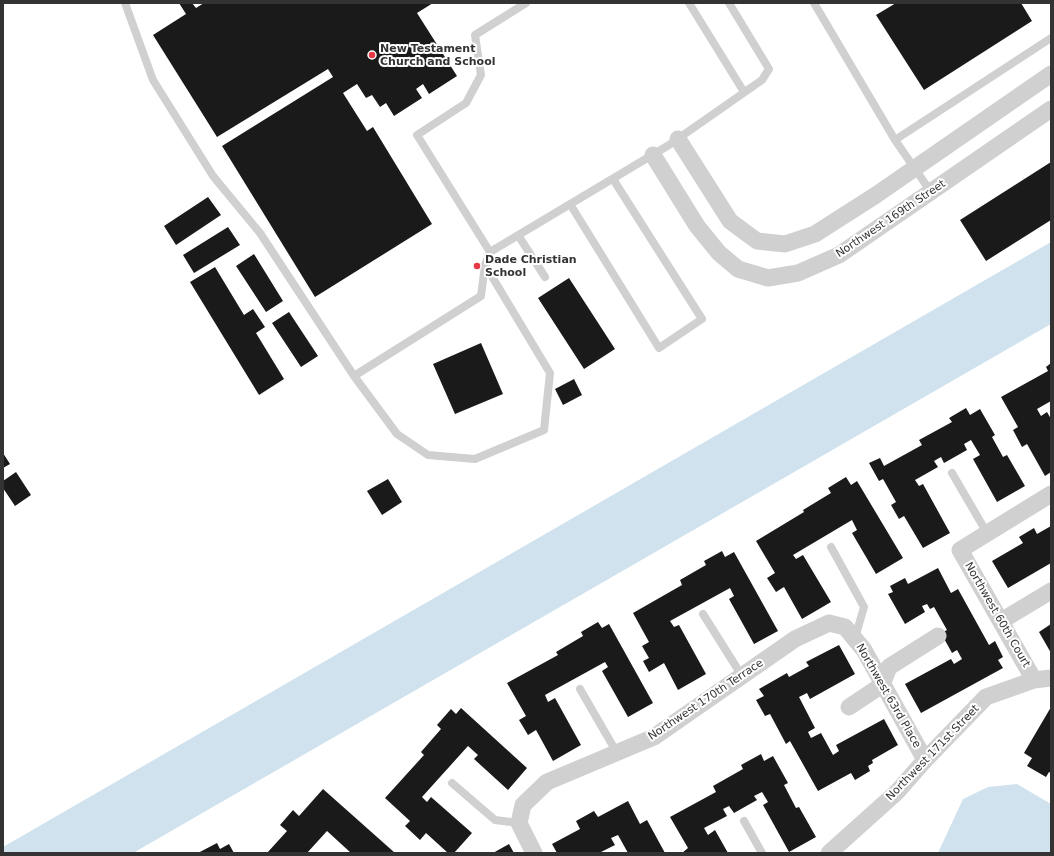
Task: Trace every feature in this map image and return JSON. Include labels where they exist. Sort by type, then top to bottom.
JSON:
[{"type":"street","points":[[678,139],[730,221],[757,242],[785,244],[815,234],[876,195],[914,167],[1051,74]]},
{"type":"street","name":"Northwest 169th Street","points":[[653,155],[697,226],[719,253],[738,269],[768,278],[798,273],[839,255],[1051,110]]},
{"type":"street","points":[[988,533],[1051,494]]},
{"type":"street","name":"Northwest 60th Court","points":[[988,533],[960,550],[1034,680]]},
{"type":"street","points":[[1001,621],[1051,591]]},
{"type":"street","name":"Northwest 63rd Place","points":[[829,623],[845,627],[864,650],[882,685],[925,760]]},
{"type":"street","name":"Northwest 170th Terrace","points":[[519,823],[523,805],[547,782],[654,737],[796,639],[829,623]]},
{"type":"street","points":[[849,707],[882,685],[889,667],[938,636]]},
{"type":"street","name":"Northwest 171st Street","points":[[829,853],[897,792],[925,760],[986,697],[1034,680],[1051,678]]},
{"type":"street","points":[[519,823],[534,853]]},
{"type":"lane","points":[[490,252],[417,135],[466,103],[481,75],[475,35],[526,3]]},
{"type":"lane","points":[[689,3],[744,92]]},
{"type":"lane","points":[[354,376],[481,296],[485,265],[490,252],[653,155],[762,80],[769,69],[729,3]]},
{"type":"lane","points":[[814,3],[895,140],[931,192]]},
{"type":"lane","points":[[126,4],[154,80],[213,176],[260,233],[354,376],[397,434],[428,455],[475,459],[544,430],[550,373],[485,265]]},
{"type":"lane","points":[[895,140],[1051,38]]},
{"type":"lane","points":[[570,204],[658,348],[702,319],[613,179]]},
{"type":"lane","points":[[518,235],[545,277]]},
{"type":"lane","points":[[952,473],[988,533]]},
{"type":"lane","points":[[831,547],[864,607],[855,639]]},
{"type":"lane","points":[[703,614],[742,676]]},
{"type":"lane","points":[[580,689],[617,753]]},
{"type":"lane","points":[[452,783],[495,820],[519,823]]},
{"type":"lane","points":[[744,821],[762,853]]},
{"type":"water","points":[[1051,242],[1051,324],[133,853],[3,853],[3,847]]},
{"type":"water","points":[[1017,784],[1051,804],[1051,853],[938,853],[963,799],[988,787]]},
{"type":"building","points":[[179,3],[192,3],[196,8],[204,3],[433,3],[417,13],[457,76],[429,94],[423,84],[416,89],[422,98],[394,116],[386,103],[380,107],[372,95],[366,98],[357,84],[343,93],[367,131],[373,127],[432,224],[315,297],[222,146],[333,77],[328,69],[217,137],[153,35],[186,14]]},
{"type":"building","points":[[896,3],[1021,3],[1032,21],[924,90],[876,15]]},
{"type":"building","points":[[1051,162],[1051,220],[986,261],[960,220]]},
{"type":"building","points":[[208,197],[221,215],[176,245],[164,226]]},
{"type":"building","points":[[228,227],[240,245],[194,273],[183,255]]},
{"type":"building","points":[[254,254],[283,301],[266,312],[236,266]]},
{"type":"building","points":[[215,267],[244,315],[253,309],[265,327],[256,333],[284,379],[259,395],[190,282]]},
{"type":"building","points":[[569,278],[615,349],[584,369],[538,298]]},
{"type":"building","points":[[289,312],[318,356],[301,367],[272,323]]},
{"type":"building","points":[[481,343],[503,394],[455,414],[433,364]]},
{"type":"building","points":[[1051,363],[1051,401],[1037,409],[1041,416],[1047,412],[1051,419],[1051,472],[1045,476],[1027,444],[1022,447],[1013,430],[1018,427],[1001,397],[1048,371],[1046,367]]},
{"type":"building","points":[[574,379],[582,395],[563,405],[555,389]]},
{"type":"building","points":[[966,408],[970,415],[980,409],[995,435],[992,437],[1003,457],[1007,455],[1025,486],[997,502],[973,459],[980,455],[971,440],[964,444],[967,450],[944,463],[941,457],[934,461],[938,467],[915,480],[919,486],[923,484],[950,533],[923,548],[904,516],[899,519],[891,505],[896,502],[883,479],[879,481],[869,463],[880,458],[884,466],[922,445],[919,440],[952,422],[949,418]]},
{"type":"building","points":[[3,453],[10,464],[3,468]]},
{"type":"building","points":[[16,472],[31,495],[15,506],[3,488],[3,481]]},
{"type":"building","points":[[846,477],[851,485],[857,481],[903,558],[876,574],[852,533],[857,530],[852,520],[793,555],[796,559],[803,555],[831,602],[802,619],[784,587],[776,592],[767,578],[775,573],[756,541],[804,512],[803,510],[831,493],[828,488]]},
{"type":"building","points":[[388,479],[402,502],[382,515],[367,491]]},
{"type":"building","points":[[1051,526],[1051,563],[1008,588],[992,561],[1023,543],[1019,537],[1034,528],[1037,534]]},
{"type":"building","points":[[722,551],[725,557],[734,552],[778,631],[754,644],[729,599],[734,596],[730,588],[670,621],[674,627],[679,625],[706,674],[678,690],[664,663],[649,672],[643,661],[649,658],[642,646],[649,642],[633,613],[682,585],[680,580],[706,565],[704,561]]},
{"type":"building","points":[[938,568],[951,593],[958,589],[989,645],[995,641],[1003,657],[998,660],[1003,668],[921,713],[905,684],[951,659],[954,664],[962,659],[957,650],[952,653],[941,633],[947,630],[934,607],[930,609],[927,604],[922,606],[925,612],[905,624],[888,594],[893,592],[890,586],[905,578],[908,584]]},
{"type":"building","points":[[598,622],[602,628],[609,624],[653,703],[628,717],[602,671],[608,667],[605,662],[545,695],[548,702],[555,698],[581,745],[553,761],[536,730],[528,735],[519,720],[526,716],[507,683],[558,655],[556,652],[583,636],[581,632]]},
{"type":"building","points":[[1051,624],[1051,653],[1039,632]]},
{"type":"building","points":[[839,645],[855,674],[810,699],[807,693],[799,697],[815,728],[808,732],[811,738],[821,733],[833,755],[839,751],[836,745],[884,719],[898,745],[872,760],[873,763],[868,766],[870,771],[855,780],[851,773],[818,791],[790,741],[786,744],[770,714],[765,716],[756,700],[764,696],[759,689],[787,673],[789,677],[809,666],[806,662]]},
{"type":"building","points":[[1051,707],[1051,773],[1049,772],[1046,777],[1027,766],[1032,758],[1024,753]]},
{"type":"building","points":[[461,708],[527,768],[508,790],[474,759],[478,755],[468,746],[422,797],[427,802],[431,797],[472,833],[454,853],[448,853],[426,833],[420,840],[405,826],[410,821],[385,798],[424,755],[421,752],[441,729],[437,725],[451,709],[456,714]]},
{"type":"building","points":[[761,754],[764,761],[773,756],[788,783],[784,785],[796,808],[799,807],[816,837],[789,852],[763,805],[768,802],[762,792],[754,796],[757,800],[734,813],[729,806],[723,809],[727,816],[704,828],[708,835],[715,830],[728,853],[682,853],[688,848],[670,817],[716,792],[713,786],[743,769],[741,765]]},
{"type":"building","points":[[323,789],[395,853],[351,853],[327,831],[307,853],[267,853],[287,831],[280,825],[293,810],[299,816]]},
{"type":"building","points":[[628,801],[640,824],[647,820],[665,853],[628,853],[618,835],[611,838],[615,845],[599,853],[557,853],[552,844],[580,829],[576,821],[594,811],[598,817]]},
{"type":"building","points":[[217,843],[220,849],[229,844],[234,853],[198,853]]},
{"type":"building","points":[[509,844],[514,853],[493,853]]},
{"type":"place","name":"New Testament Church and School","points":[[372,55]]},
{"type":"place","name":"Dade Christian School","points":[[477,266]]}]
